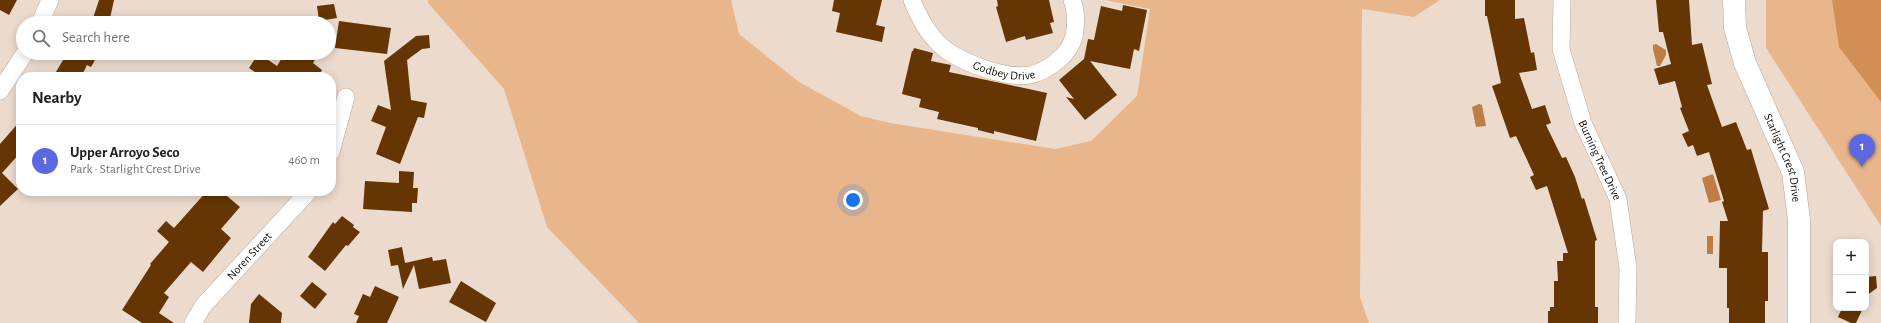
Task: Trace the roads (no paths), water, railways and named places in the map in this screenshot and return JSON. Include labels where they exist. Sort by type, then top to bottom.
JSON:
[{"type":"street","points":[[43,16],[50,0]]},
{"type":"street","name":"Godbey Drive","points":[[912,0],[917,12],[932,35],[946,50],[979,68],[998,72],[1029,75],[1050,67],[1066,54],[1074,37],[1076,21],[1072,0]]},
{"type":"street","name":"Burning Tree Drive","points":[[1562,0],[1562,49],[1583,123],[1618,199],[1628,268],[1627,323]]},
{"type":"street","name":"Starlight Crest Drive","points":[[1734,0],[1735,28],[1745,63],[1792,172],[1798,220],[1799,323]]},
{"type":"street","points":[[0,91],[20,60]]},
{"type":"street","points":[[336,134],[346,97]]},
{"type":"street","name":"Noren Street","points":[[194,323],[203,306],[304,196]]},
{"type":"place","name":"Upper Arroyo Seco","points":[[1862,167]]}]
